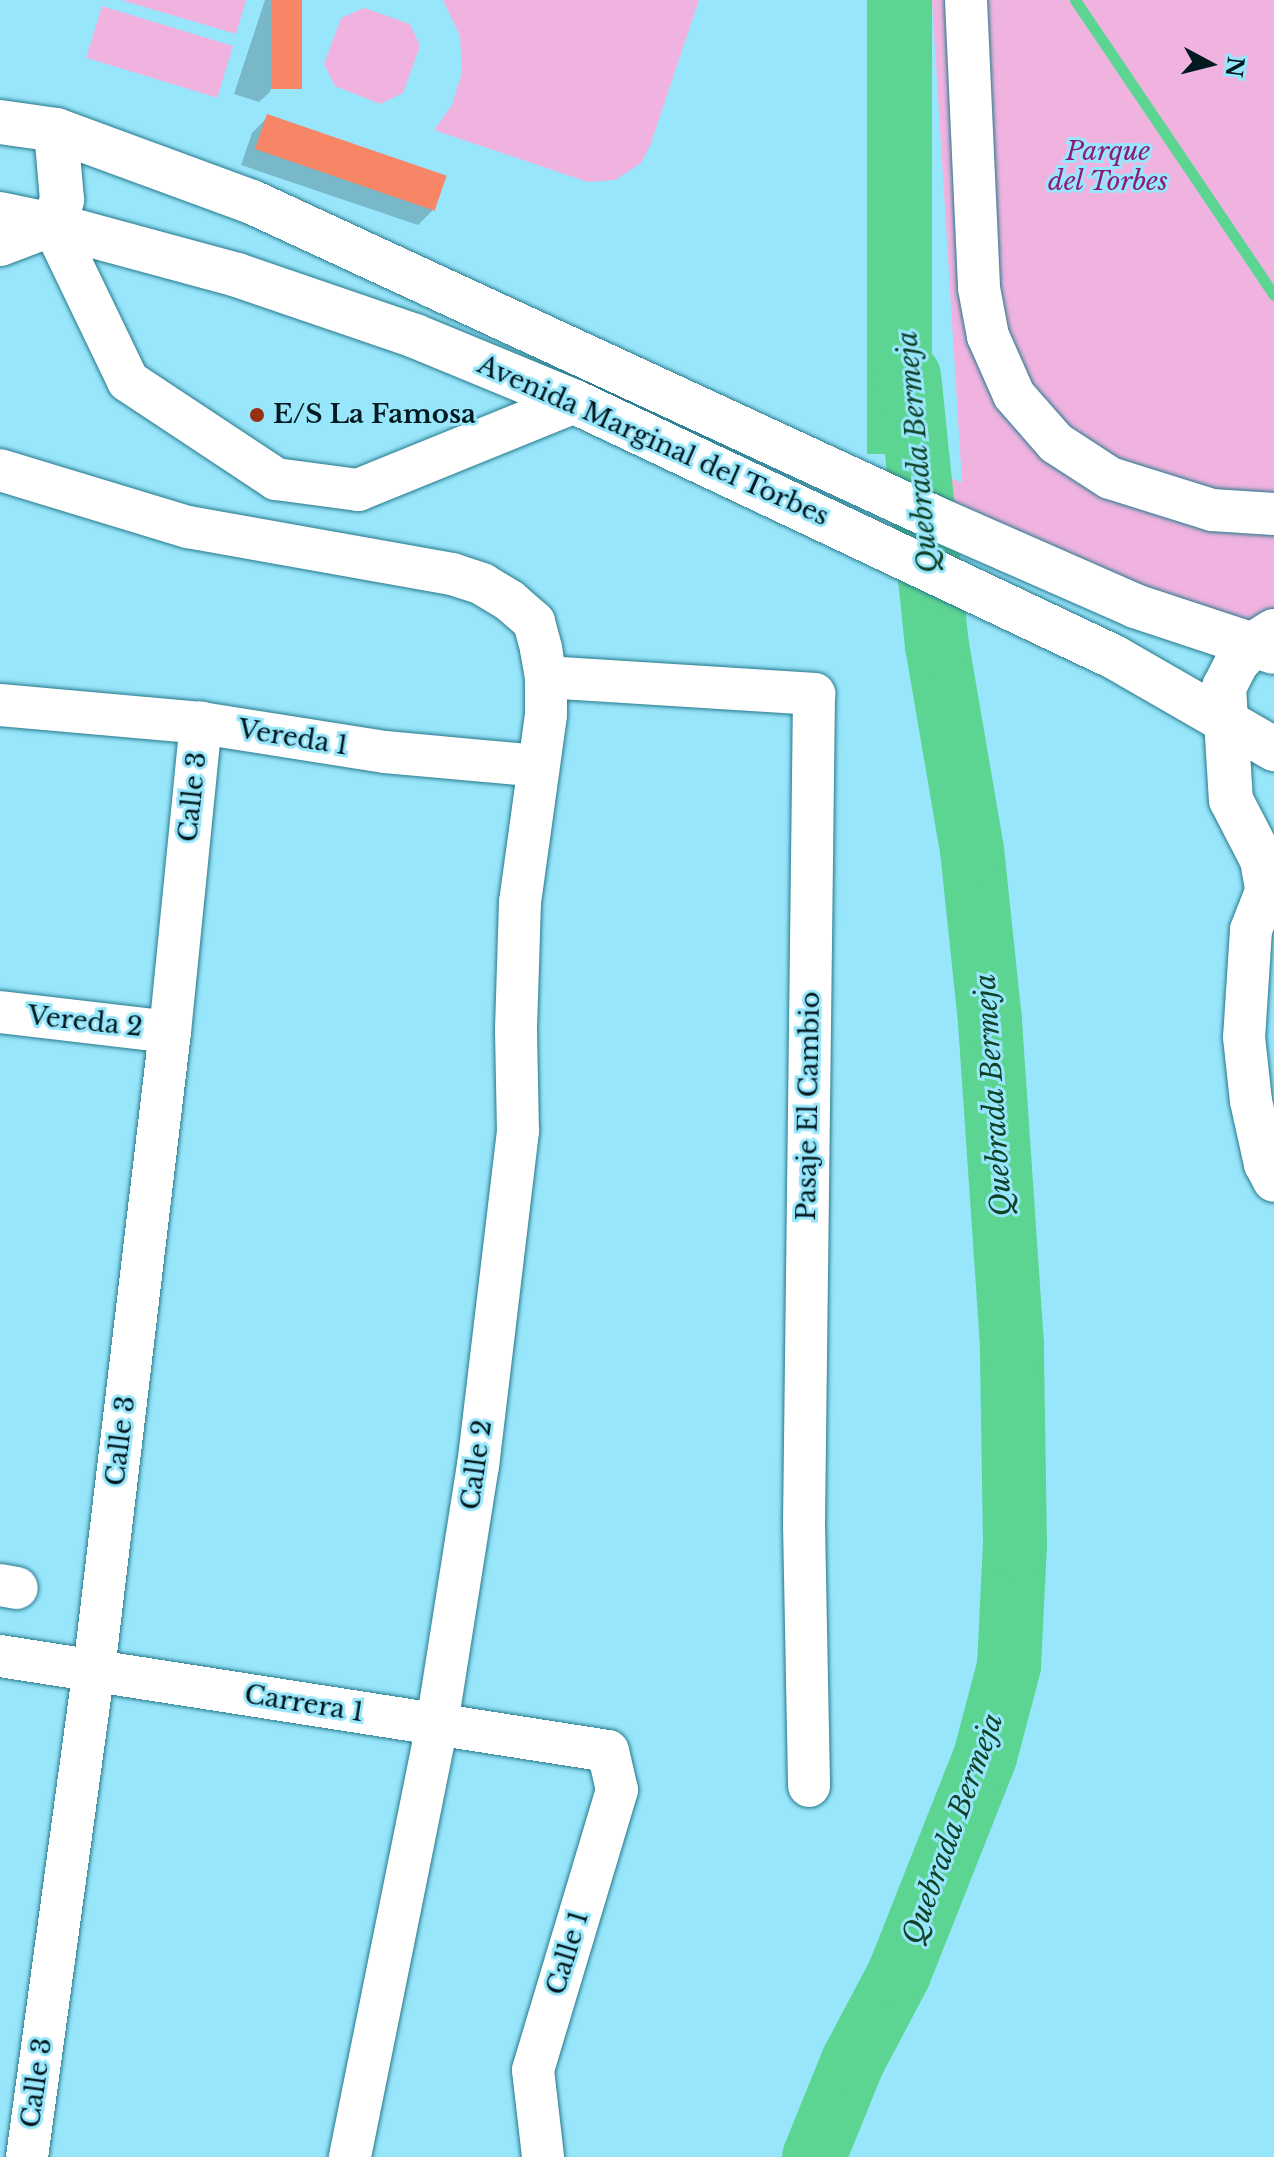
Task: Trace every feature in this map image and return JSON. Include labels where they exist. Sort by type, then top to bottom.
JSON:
[{"type":"highway","name":"Avenida Marginal del Torbes","points":[[0,122],[56,130],[252,202],[1135,606],[1268,642]]},
{"type":"highway","points":[[53,225],[62,200],[56,130]]},
{"type":"highway","name":"Avenida Marginal del Torbes","points":[[0,214],[53,225],[237,275],[415,336],[575,402],[816,513],[1114,657],[1274,749]]},
{"type":"highway","points":[[1268,642],[1237,662],[1224,687],[1231,800],[1262,860],[1270,887]]},
{"type":"street","points":[[966,0],[980,296],[993,351],[1014,395],[1056,443],[1110,478],[1212,510],[1274,514]]},
{"type":"street","points":[[0,245],[53,225],[128,381],[276,479],[358,490],[575,402]]},
{"type":"street","name":"Calle 2","points":[[0,470],[188,527],[452,574],[482,584],[510,601],[534,622],[546,677],[546,715],[520,902],[516,1030],[518,1131],[478,1465],[437,1725],[350,2157]]},
{"type":"street","name":"Pasaje El Cambio","points":[[546,677],[814,694],[804,1523],[809,1786]]},
{"type":"street","name":"Vereda 1","points":[[0,705],[201,723],[385,752],[538,766]]},
{"type":"street","name":"Calle 3","points":[[27,2157],[94,1670],[170,1032],[201,723]]},
{"type":"street","points":[[1270,887],[1251,930],[1244,1037],[1254,1114],[1265,1164],[1274,1181]]},
{"type":"street","name":"Vereda 2","points":[[0,1012],[170,1032]]},
{"type":"street","name":"Carrera 1","points":[[0,1656],[437,1725],[580,1744],[608,1751]]},
{"type":"street","name":"Calle 1","points":[[543,2157],[533,2070],[617,1790],[608,1751]]},
{"type":"green space","points":[[121,0],[246,0],[236,34]]},
{"type":"green space","points":[[443,0],[699,0],[650,146],[641,163],[615,180],[588,182],[434,130],[452,105],[462,72],[460,36]]},
{"type":"green space","name":"Parque del Torbes","points":[[932,0],[1274,0],[1274,652],[932,510],[930,469],[962,483]]},
{"type":"green space","points":[[102,6],[233,46],[217,98],[86,58]]},
{"type":"green space","points":[[364,8],[410,24],[420,46],[403,93],[380,104],[335,86],[324,64],[341,18]]},
{"type":"water","points":[[867,0],[932,0],[932,454],[867,454]]},
{"type":"building","points":[[271,0],[302,0],[302,89],[271,89]]},
{"type":"building","points":[[267,114],[447,176],[435,211],[255,149]]},
{"type":"waterway","points":[[1075,0],[1274,295]]},
{"type":"waterway","name":"Quebrada Bermeja","points":[[814,2157],[853,2061],[899,1974],[985,1757],[1009,1666],[1015,1545],[1012,1345],[990,1021],[972,850],[937,646],[909,376]]},
{"type":"place","name":"E/S La Famosa","points":[[257,415]]}]
